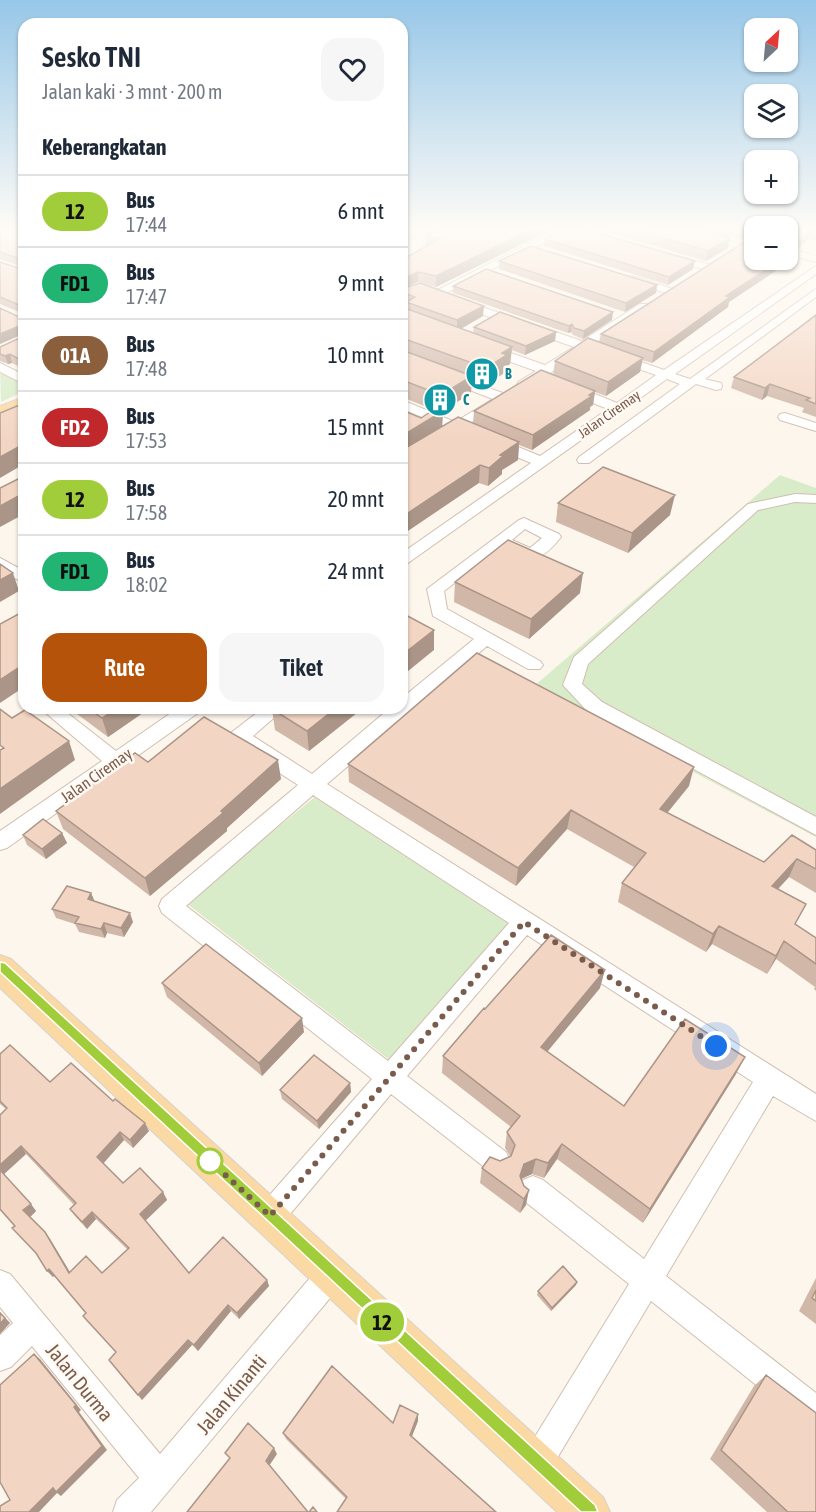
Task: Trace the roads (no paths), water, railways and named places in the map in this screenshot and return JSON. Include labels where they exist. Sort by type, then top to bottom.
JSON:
[{"type":"main road","points":[[1,413],[18,405]]},
{"type":"main road","points":[[1,413],[18,413]]},
{"type":"main road","points":[[0,968],[588,1512]]},
{"type":"street","points":[[449,299],[666,375]]},
{"type":"street","points":[[408,459],[468,431],[503,398],[582,345],[620,316],[654,299]]},
{"type":"street","name":"Jalan Ciremay","points":[[408,556],[774,299]]},
{"type":"street","points":[[716,386],[695,380],[807,299]]},
{"type":"street","points":[[477,327],[497,316]]},
{"type":"street","points":[[479,346],[618,408]]},
{"type":"street","points":[[408,362],[503,398]]},
{"type":"street","points":[[0,368],[18,377]]},
{"type":"street","name":"Jalan Ciremay","points":[[584,460],[690,383],[666,375]]},
{"type":"street","points":[[408,406],[541,462]]},
{"type":"street","points":[[785,417],[816,427]]},
{"type":"street","points":[[558,450],[604,469]]},
{"type":"street","points":[[816,499],[795,498],[753,507],[580,661],[572,685],[595,707],[816,827]]},
{"type":"street","points":[[502,541],[435,589],[438,612],[534,665]]},
{"type":"street","points":[[0,563],[18,574]]},
{"type":"street","points":[[408,703],[485,639]]},
{"type":"street","points":[[56,714],[115,761]]},
{"type":"street","name":"Jalan Ciremay","points":[[0,842],[182,714]]},
{"type":"street","points":[[268,714],[239,737],[310,785],[816,1109]]},
{"type":"street","points":[[395,714],[170,906],[497,1161]]},
{"type":"street","points":[[270,1216],[524,922]]},
{"type":"street","points":[[536,1464],[769,1079]]},
{"type":"street","points":[[533,1190],[816,1413]]},
{"type":"street","name":"Jalan Kinanti","points":[[129,1512],[160,1479],[331,1275]]},
{"type":"street","name":"Jalan Durma","points":[[0,1284],[160,1479]]},
{"type":"street","points":[[0,1356],[33,1325]]},
{"type":"place","name":"B","points":[[482,374]]},
{"type":"place","name":"C","points":[[440,400]]}]
